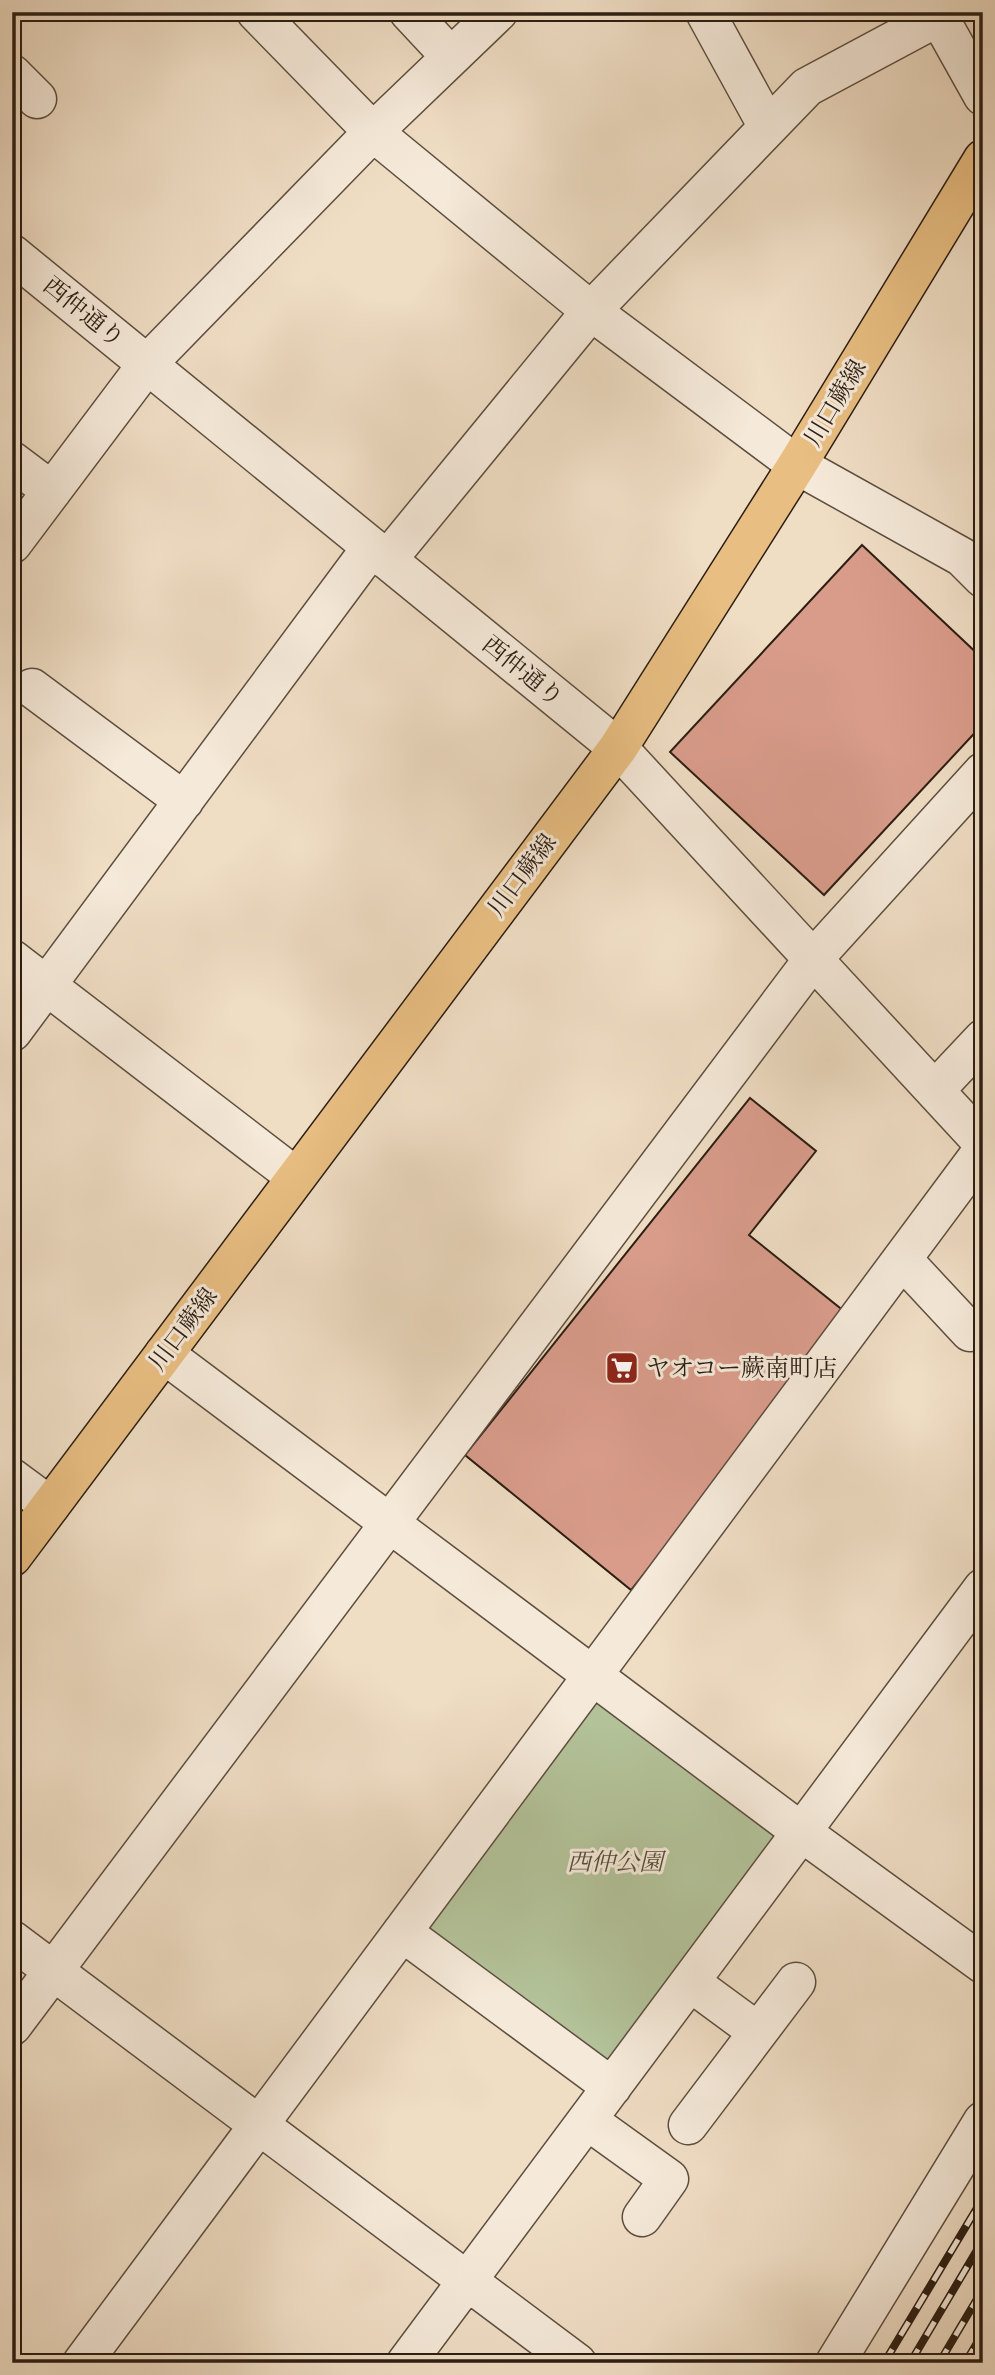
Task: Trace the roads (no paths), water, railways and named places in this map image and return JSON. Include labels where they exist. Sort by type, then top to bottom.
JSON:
[{"type":"main road","name":"川口蕨線","points":[[12,1557],[618,748],[797,465],[983,159]]},
{"type":"street","points":[[257,12],[373,132],[591,311],[797,465],[962,557],[983,578]]},
{"type":"street","points":[[409,12],[451,57]]},
{"type":"street","points":[[12,544],[148,363],[373,132],[498,12]]},
{"type":"street","points":[[705,12],[768,127]]},
{"type":"street","points":[[12,1032],[184,801],[379,554],[591,311],[807,87],[937,15],[983,96]]},
{"type":"street","name":"西仲通り","points":[[12,254],[618,748],[983,1143]]},
{"type":"street","points":[[12,461],[52,491]]},
{"type":"street","points":[[32,688],[184,801]]},
{"type":"street","points":[[12,2026],[814,958],[983,772]]},
{"type":"street","points":[[12,959],[296,1178]]},
{"type":"street","points":[[935,1090],[983,1039]]},
{"type":"street","points":[[82,2363],[983,1150]]},
{"type":"street","points":[[902,1259],[970,1332]]},
{"type":"street","points":[[164,1354],[800,1831],[983,1964]]},
{"type":"street","points":[[12,1478],[50,1506]]},
{"type":"street","points":[[406,2363],[983,1588]]},
{"type":"street","points":[[402,1932],[612,2087]]},
{"type":"street","points":[[12,1940],[577,2363]]},
{"type":"street","points":[[690,1982],[758,2032]]},
{"type":"street","points":[[688,2125],[796,1982]]},
{"type":"street","points":[[587,2120],[669,2179],[642,2217]]},
{"type":"street","points":[[835,2363],[983,2121]]},
{"type":"railway","points":[[884,2363],[983,2198]]},
{"type":"railway","points":[[910,2363],[983,2240]]},
{"type":"railway","points":[[939,2363],[983,2289]]},
{"type":"railway","points":[[965,2363],[983,2333]]},
{"type":"place","name":"ヤオコー蕨南町店","points":[[622,1368]]},
{"type":"park label","name":"西仲公園","points":[[615,1862]]}]
